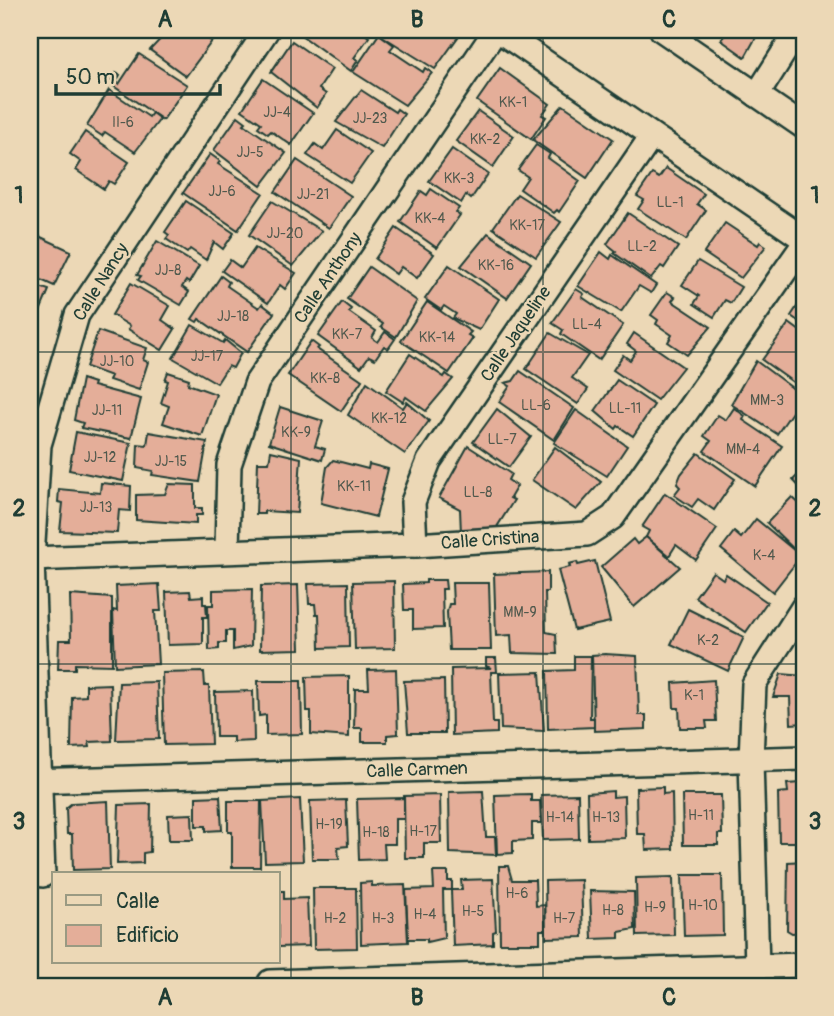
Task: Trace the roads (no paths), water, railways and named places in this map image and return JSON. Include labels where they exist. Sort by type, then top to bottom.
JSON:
[{"type":"street","name":"Calle Nancy","points":[[43,875],[35,781],[31,559],[38,445],[77,315],[267,30]]},
{"type":"street","points":[[497,30],[804,242]]},
{"type":"street","name":"Calle Anthony","points":[[227,551],[229,465],[257,382],[497,30]]},
{"type":"street","points":[[662,30],[804,127]]},
{"type":"street","points":[[757,95],[798,30]]},
{"type":"street","name":"Calle Jaqueline","points":[[415,545],[413,502],[429,461],[652,135]]},
{"type":"street","name":"Calle Cristina","points":[[31,559],[415,545],[587,534],[612,517],[804,242]]},
{"type":"street","points":[[757,967],[751,760],[754,684],[804,606]]},
{"type":"street","name":"Calle Carmen","points":[[35,781],[804,758]]},
{"type":"street","points":[[270,982],[359,982],[804,965]]}]
